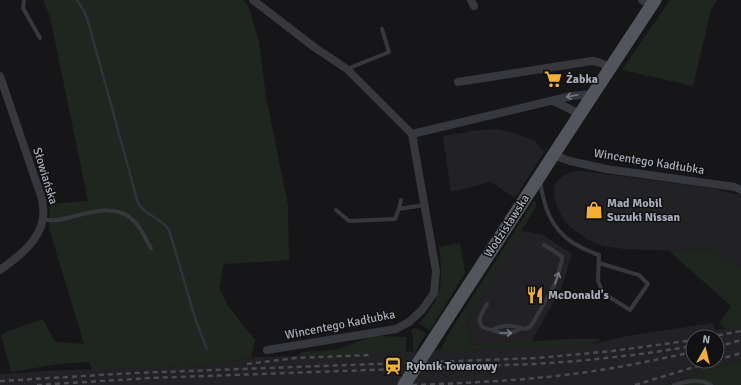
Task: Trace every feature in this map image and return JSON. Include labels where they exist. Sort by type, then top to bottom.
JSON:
[{"type":"main road","name":"Wodzisławska","points":[[404,385],[611,67],[649,2]]},
{"type":"street","points":[[253,0],[314,47],[347,69],[412,134],[579,94],[593,94]]},
{"type":"street","points":[[458,82],[592,61],[611,67]]},
{"type":"street","name":"Słowiańska","points":[[0,76],[42,199],[43,207],[43,219],[40,229],[34,239],[24,251],[0,270]]},
{"type":"street","points":[[551,101],[562,104],[568,109],[580,114]]},
{"type":"street","name":"Wincentego Kadłubka","points":[[267,350],[396,329],[409,322],[422,310],[434,293],[436,270],[412,134]]},
{"type":"street","name":"Wincentego Kadłubka","points":[[553,155],[570,161],[606,169],[735,187],[741,190]]},
{"type":"lane","points":[[24,0],[23,8],[40,38]]},
{"type":"lane","points":[[347,69],[389,52],[382,29]]},
{"type":"lane","points":[[540,176],[545,204],[552,221],[558,230],[566,238],[590,252],[599,255],[598,281],[603,293],[630,310],[648,284],[632,272],[599,263]]},
{"type":"lane","points":[[336,210],[349,221],[394,219],[399,209],[401,200]]},
{"type":"lane","points":[[399,209],[424,205]]},
{"type":"lane","points":[[43,219],[58,220],[108,210],[117,212],[130,217],[134,221],[143,233],[151,248]]},
{"type":"lane","points":[[487,304],[481,314],[480,322],[483,327],[501,333],[512,333],[520,329],[527,329],[531,326],[555,284],[562,265],[562,257],[544,245]]},
{"type":"lane","points":[[674,385],[683,382],[702,381],[711,385]]},
{"type":"shaded area","points":[[43,0],[243,0],[246,2],[259,42],[266,96],[288,205],[289,260],[224,264],[219,288],[228,306],[255,340],[251,358],[209,365],[92,370],[89,362],[59,364],[11,372],[1,335],[6,332],[43,319],[55,342],[84,344],[49,228],[50,204],[88,201],[50,17]]},
{"type":"shaded area","points":[[670,0],[717,0],[711,10],[693,86],[622,70]]},
{"type":"shaded area","points":[[498,129],[515,133],[535,141],[544,152],[515,198],[491,182],[451,192],[443,136]]},
{"type":"shaded area","points":[[575,171],[717,189],[741,195],[741,267],[717,255],[712,248],[683,251],[624,249],[602,246],[587,239],[569,226],[562,217],[554,195],[557,181],[564,175]]},
{"type":"shaded area","points":[[534,201],[536,202],[536,205],[533,212],[467,321],[471,345],[570,339],[602,339],[587,345],[440,351],[449,333]]},
{"type":"shaded area","points":[[521,231],[543,235],[572,254],[562,287],[531,342],[471,345],[467,321]]},
{"type":"shaded area","points":[[460,243],[465,273],[430,330],[419,324],[432,306],[441,283],[439,247]]},
{"type":"shaded area","points":[[712,248],[717,255],[741,267],[741,327],[727,329],[719,324],[731,306],[669,251]]},
{"type":"shaded area","points":[[713,323],[715,329],[685,329],[685,369],[714,369],[665,385],[0,385],[0,374],[209,365],[258,357],[587,345],[627,336]]},
{"type":"shaded area","points":[[741,326],[741,360],[725,365],[725,329],[722,329]]},
{"type":"shaded area","points":[[415,328],[426,333],[415,352],[413,351],[413,336],[411,330]]},
{"type":"shaded area","points":[[373,336],[406,337],[406,352],[301,356],[301,352],[336,350]]},
{"type":"shaded area","points":[[741,360],[741,385],[665,385],[714,369],[725,369],[725,365]]},
{"type":"waterway","points":[[77,0],[88,21],[138,203],[144,211],[162,222],[169,230],[196,321],[207,349]]},
{"type":"railway","points":[[725,334],[741,331]]},
{"type":"railway","points":[[725,345],[741,340]]},
{"type":"railway","points":[[0,381],[134,373],[537,358],[613,351],[685,341]]},
{"type":"railway","points":[[37,385],[150,378],[533,364],[613,357],[685,347]]},
{"type":"railway","points":[[725,358],[741,353]]},
{"type":"railway","points":[[412,385],[503,381],[549,377],[619,367],[685,354]]},
{"type":"railway","points":[[247,364],[295,358],[369,355]]},
{"type":"railway","points":[[635,385],[688,369]]},
{"type":"place","name":"Żabka","points":[[553,79]]},
{"type":"place","name":"Mad Mobil Suzuki Nissan","points":[[594,210]]},
{"type":"place","name":"McDonald's","points":[[535,295]]},
{"type":"place","name":"Rybnik Towarowy","points":[[393,366]]}]
